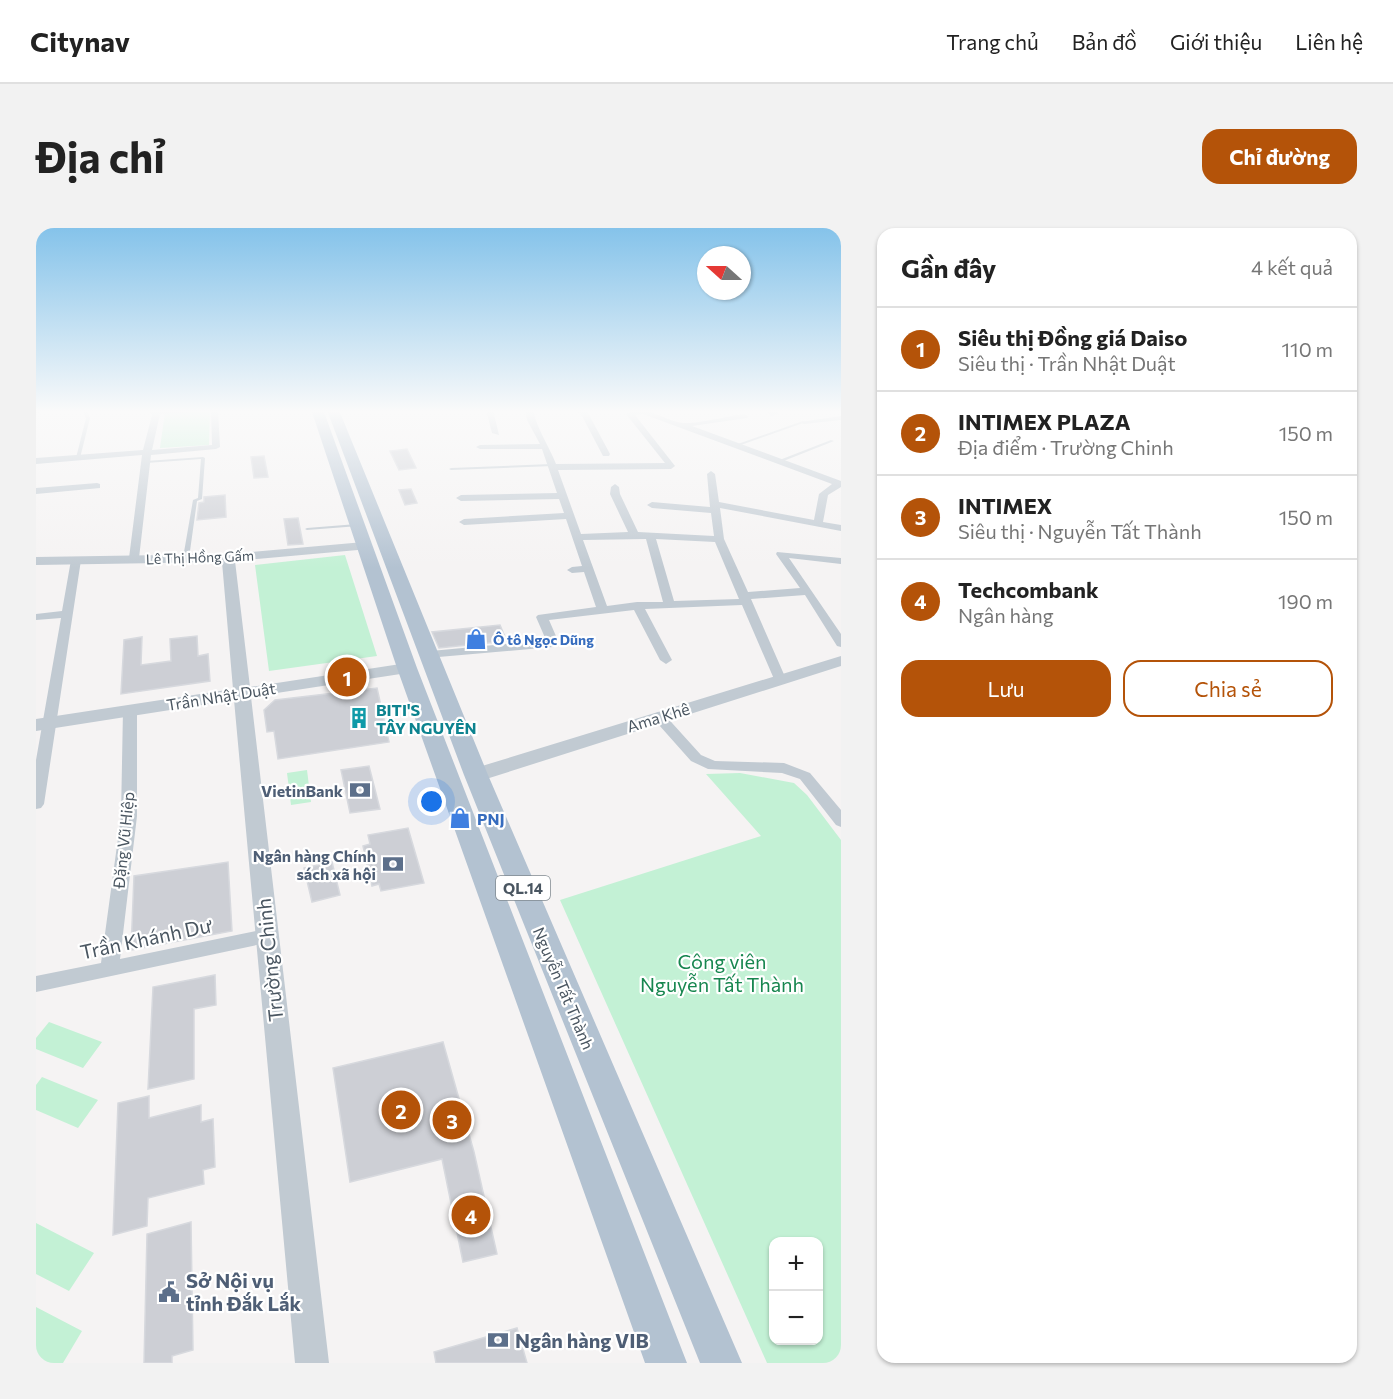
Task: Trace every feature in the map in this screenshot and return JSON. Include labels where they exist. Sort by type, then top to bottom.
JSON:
[{"type":"main road","name":"Nguyễn Tất Thành","points":[[335,463],[407,668],[666,1363]]},
{"type":"main road","name":"Nguyễn Tất Thành","points":[[354,463],[476,775],[721,1363]]},
{"type":"main road","points":[[449,780],[476,775]]},
{"type":"street","points":[[134,558],[145,463]]},
{"type":"street","points":[[550,463],[602,608]]},
{"type":"street","points":[[551,466],[671,466],[669,463]]},
{"type":"street","points":[[784,463],[839,483]]},
{"type":"street","points":[[76,468],[96,466]]},
{"type":"street","points":[[56,470],[66,469]]},
{"type":"street","points":[[711,474],[718,539],[780,679]]},
{"type":"street","points":[[819,524],[822,498],[826,491],[839,483]]},
{"type":"street","points":[[36,491],[97,486]]},
{"type":"street","points":[[615,487],[615,494],[634,535]]},
{"type":"street","points":[[461,498],[562,496]]},
{"type":"street","points":[[652,505],[714,507],[841,528]]},
{"type":"street","points":[[464,522],[569,516]]},
{"type":"street","name":"Lê Thị Hồng Gấm","points":[[36,561],[228,558],[360,535]]},
{"type":"street","points":[[577,537],[634,535],[718,539]]},
{"type":"street","points":[[650,536],[669,603]]},
{"type":"street","points":[[841,561],[782,554],[841,643]]},
{"type":"street","name":"Trường Chinh","points":[[228,558],[312,1363]]},
{"type":"street","points":[[36,804],[43,724],[67,614],[76,560]]},
{"type":"street","points":[[572,570],[588,569]]},
{"type":"street","points":[[431,656],[554,643],[542,616],[602,608],[745,599],[808,591]]},
{"type":"street","points":[[637,605],[666,660]]},
{"type":"street","points":[[36,617],[67,614]]},
{"type":"street","name":"Ama Khê","points":[[476,775],[658,716],[841,661]]},
{"type":"street","name":"Trần Nhật Duật","points":[[43,724],[407,668]]},
{"type":"street","name":"Đặng Vũ Hiệp","points":[[109,969],[129,816],[130,710]]},
{"type":"street","points":[[658,716],[696,758],[713,765],[784,768],[805,776],[841,821]]},
{"type":"street","name":"Trần Khánh Dư","points":[[36,984],[266,936]]},
{"type":"lane","points":[[186,558],[195,500],[200,500],[203,463]]},
{"type":"lane","points":[[451,469],[551,466]]},
{"type":"lane","points":[[307,529],[360,535]]},
{"type":"green space","points":[[345,555],[377,656],[269,671],[255,565]]},
{"type":"green space","points":[[307,770],[311,802],[291,805],[287,773]]},
{"type":"green space","name":"Công viên Nguyễn Tất Thành","points":[[740,773],[794,783],[807,795],[841,840],[841,1363],[767,1363],[560,900],[761,836],[706,774]]},
{"type":"green space","points":[[49,1022],[102,1042],[83,1068],[36,1049],[36,1038]]},
{"type":"green space","points":[[42,1077],[98,1100],[78,1128],[36,1110],[36,1085]]},
{"type":"green space","points":[[36,1223],[94,1253],[69,1291],[36,1274]]},
{"type":"green space","points":[[36,1307],[82,1331],[63,1363],[36,1363]]},
{"type":"building","points":[[252,463],[265,463],[268,477],[254,478]]},
{"type":"building","points":[[396,463],[414,463],[416,468],[399,470]]},
{"type":"building","points":[[411,489],[417,503],[405,505],[399,490]]},
{"type":"building","points":[[225,495],[226,517],[197,520],[199,503],[204,502],[204,497]]},
{"type":"building","points":[[298,518],[303,544],[288,545],[284,519]]},
{"type":"building","name":"Ô tô Ngọc Dũng","points":[[500,625],[505,637],[516,636],[518,640],[439,648],[432,632]]},
{"type":"building","points":[[197,636],[198,656],[208,654],[210,681],[121,694],[124,640],[142,637],[141,665],[171,661],[170,639]]},
{"type":"building","points":[[377,688],[389,742],[278,759],[274,731],[267,732],[264,710],[275,700]]},
{"type":"building","name":"VietinBank","points":[[369,766],[380,809],[350,813],[341,770]]},
{"type":"building","name":"Ngân hàng Chính sách xã hội","points":[[408,828],[424,883],[381,891],[379,884],[372,886],[363,846],[370,844],[368,835]]},
{"type":"building","points":[[228,862],[232,931],[131,950],[134,876]]},
{"type":"building","points":[[332,862],[340,895],[312,902],[304,868]]},
{"type":"building","points":[[215,975],[216,1005],[194,1009],[194,1079],[148,1089],[153,987]]},
{"type":"building","points":[[443,1042],[474,1152],[497,1254],[463,1262],[442,1159],[350,1182],[333,1068]]},
{"type":"building","points":[[149,1096],[149,1118],[201,1105],[201,1122],[213,1119],[215,1167],[203,1170],[204,1184],[148,1198],[147,1226],[113,1235],[118,1103]]},
{"type":"building","name":"Sở Nội vụ tỉnh Đắk Lắk","points":[[191,1222],[193,1350],[172,1356],[172,1363],[144,1363],[147,1234]]},
{"type":"building","name":"Ngân hàng VIB","points":[[517,1328],[527,1363],[436,1363],[434,1352]]},
{"type":"place","name":"Ô tô Ngọc Dũng","points":[[476,639]]},
{"type":"place","name":"Siêu thị Đồng giá Daiso","points":[[347,677]]},
{"type":"place","name":"BITI'S TÂY NGUYÊN","points":[[359,718]]},
{"type":"place","name":"VietinBank","points":[[360,790]]},
{"type":"place","name":"PNJ","points":[[460,818]]},
{"type":"place","name":"Ngân hàng Chính sách xã hội","points":[[393,864]]},
{"type":"place","name":"INTIMEX PLAZA","points":[[401,1110]]},
{"type":"place","name":"INTIMEX","points":[[452,1120]]},
{"type":"place","name":"Techcombank","points":[[471,1215]]},
{"type":"place","name":"Sở Nội vụ tỉnh Đắk Lắk","points":[[169,1292]]},
{"type":"place","name":"Ngân hàng VIB","points":[[498,1340]]}]
